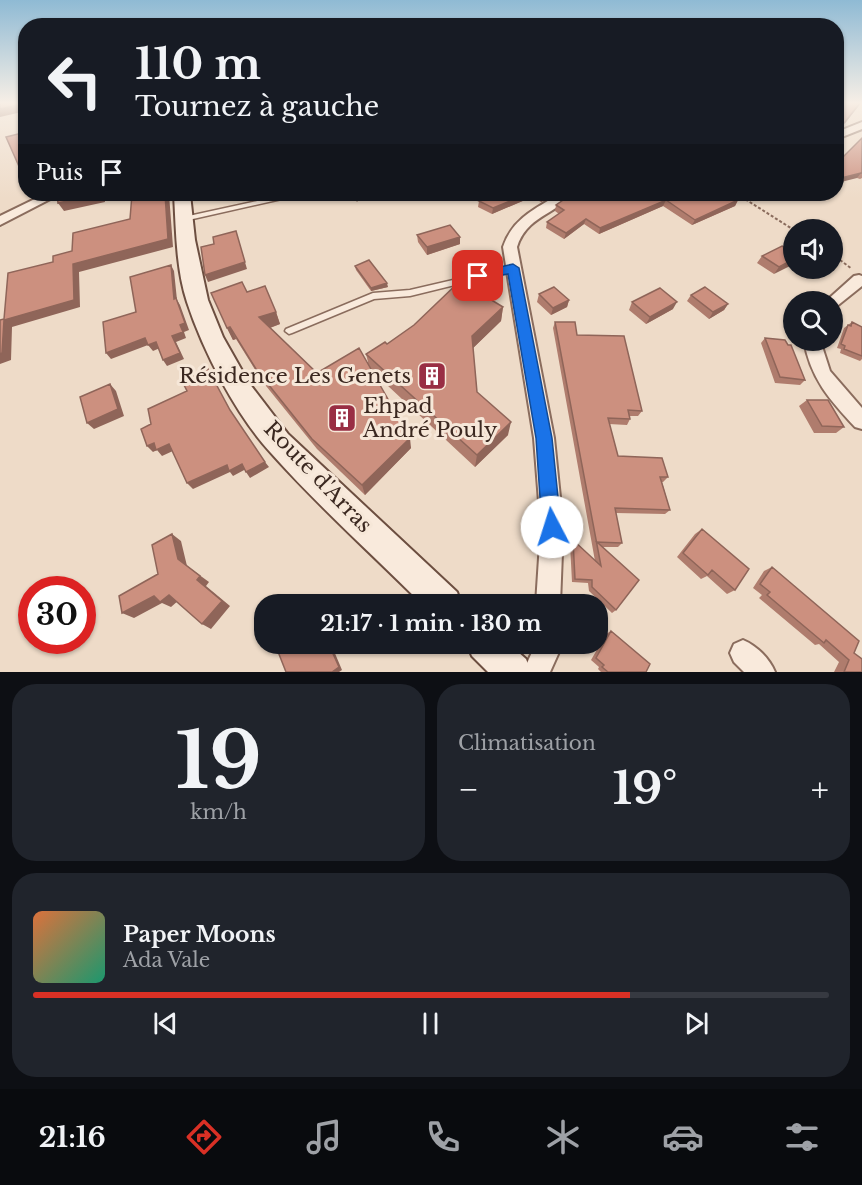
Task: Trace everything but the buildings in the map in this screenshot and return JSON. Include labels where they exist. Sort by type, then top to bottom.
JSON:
[{"type":"main road","name":"Route d'Arras","points":[[183,206],[197,300],[212,338],[240,390],[279,443],[435,594]]},
{"type":"main road","points":[[494,654],[513,672]]},
{"type":"street","points":[[0,221],[40,201]]},
{"type":"street","points":[[549,594],[552,527],[544,438],[510,247],[511,236],[524,222],[557,201]]},
{"type":"street","points":[[843,293],[859,280]]},
{"type":"street","points":[[813,351],[822,377],[862,421]]},
{"type":"street","points":[[743,653],[762,672]]},
{"type":"street","points":[[536,672],[545,654]]},
{"type":"lane","points":[[183,206],[230,201]]},
{"type":"lane","points":[[289,331],[373,296],[410,292],[513,268]]},
{"type":"path","points":[[748,201],[783,223]]},
{"type":"path","points":[[843,261],[850,266],[859,280]]},
{"type":"place","name":"Résidence Les Genets","points":[[432,376]]},
{"type":"place","name":"Ehpad André Pouly","points":[[342,418]]},
{"type":"route","points":[[478,276],[513,268],[544,438],[552,527]]}]
